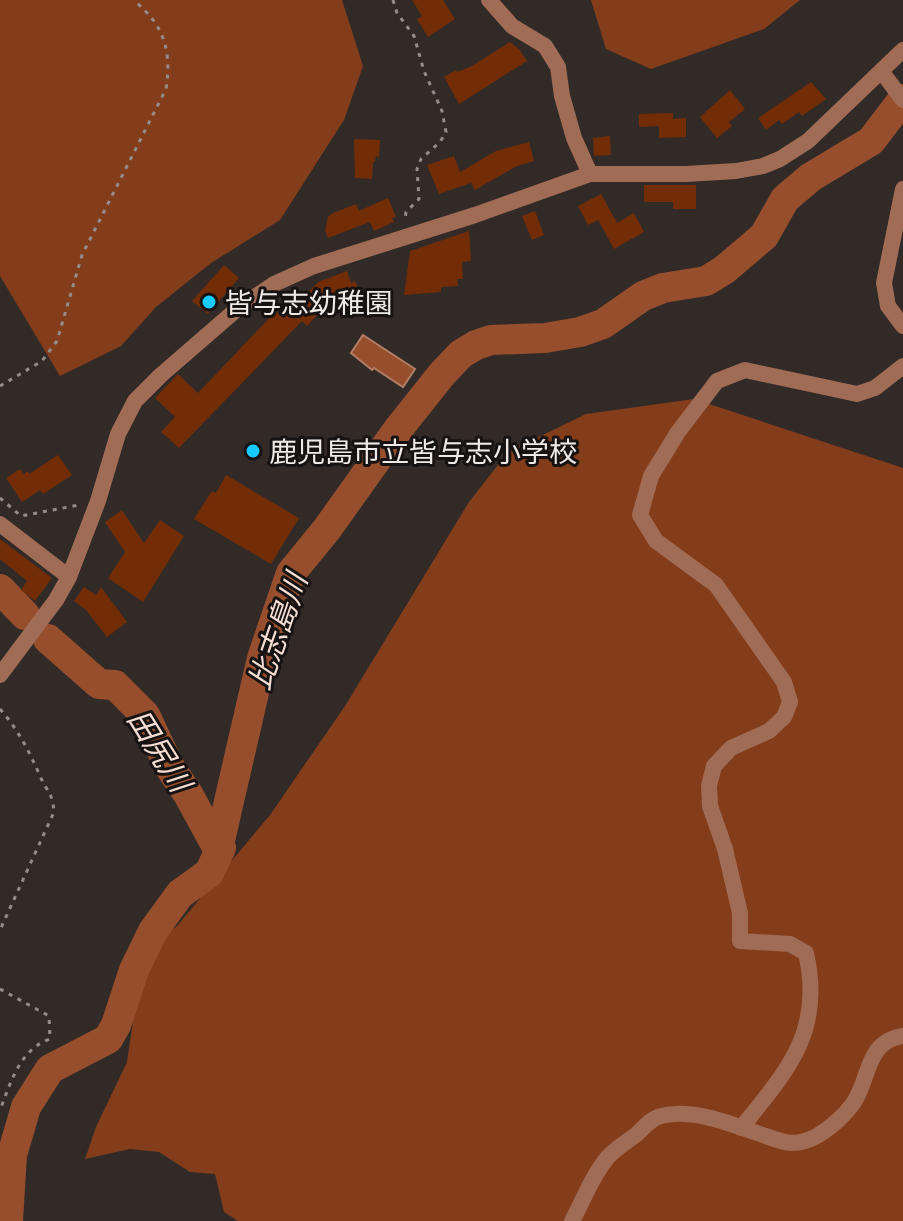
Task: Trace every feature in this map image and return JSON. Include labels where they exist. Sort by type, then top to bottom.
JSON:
[{"type":"street","points":[[489,0],[512,26],[545,46],[558,67],[562,96],[574,138],[590,174]]},
{"type":"street","points":[[0,675],[56,600],[69,577],[98,501],[118,434],[135,401],[236,310],[274,284],[314,266],[475,215],[590,174],[686,174],[763,166],[808,141],[886,77],[903,50]]},
{"type":"street","points":[[886,77],[903,100]]},
{"type":"street","points":[[903,189],[884,283],[888,306],[903,326]]},
{"type":"street","points":[[741,1128],[786,1073],[801,1042],[812,1008],[813,992],[806,953],[790,944],[740,941],[740,913],[725,849],[710,806],[709,786],[714,766],[731,748],[769,731],[784,717],[790,702],[784,682],[716,585],[656,541],[640,515],[651,476],[678,432],[717,381],[745,370],[857,394],[875,388],[903,366]]},
{"type":"street","points":[[0,524],[69,577]]},
{"type":"street","points":[[572,1221],[607,1158],[654,1119],[673,1114],[694,1115],[784,1144],[815,1137],[836,1122],[853,1104],[876,1050],[895,1037],[903,1036]]},
{"type":"path","points":[[0,386],[42,361],[57,341],[82,255],[166,89],[170,64],[165,45],[157,25],[146,10],[133,0]]},
{"type":"path","points":[[393,0],[397,13],[414,36],[424,71],[442,111],[446,132],[421,159],[417,169],[419,199],[406,212],[402,236]]},
{"type":"path","points":[[0,498],[21,516],[98,501]]},
{"type":"path","points":[[0,709],[30,750],[42,781],[52,794],[54,812],[0,930]]},
{"type":"path","points":[[0,989],[49,1016],[50,1039],[37,1043],[19,1064],[0,1110]]},
{"type":"shaded area","points":[[0,0],[342,0],[363,66],[344,120],[280,220],[211,263],[156,307],[121,346],[60,376],[0,276]]},
{"type":"shaded area","points":[[591,0],[800,0],[764,29],[651,69],[606,49]]},
{"type":"shaded area","points":[[363,335],[415,369],[403,387],[374,368],[372,370],[351,353]]},
{"type":"shaded area","points":[[694,399],[903,468],[903,1221],[238,1221],[224,1212],[215,1174],[190,1172],[159,1152],[130,1149],[85,1159],[96,1127],[127,1062],[135,1007],[149,966],[165,935],[177,926],[270,815],[345,706],[469,502],[508,452],[586,414]]},
{"type":"building","points":[[412,0],[443,0],[455,19],[428,37],[417,19],[422,16]]},
{"type":"building","points":[[510,42],[527,61],[459,104],[444,77],[470,67]]},
{"type":"building","points":[[811,82],[826,99],[802,116],[799,112],[782,124],[779,120],[766,130],[758,118]]},
{"type":"building","points":[[730,90],[745,109],[729,122],[732,126],[717,138],[700,117]]},
{"type":"building","points":[[673,113],[673,119],[686,118],[686,137],[659,138],[659,126],[639,127],[639,114]]},
{"type":"building","points":[[610,136],[611,155],[594,156],[593,138]]},
{"type":"building","points":[[354,139],[380,140],[379,157],[376,156],[373,162],[372,179],[355,178]]},
{"type":"building","points":[[529,142],[534,161],[517,166],[475,190],[471,183],[439,194],[427,165],[454,156],[460,172],[496,151]]},
{"type":"building","points":[[644,185],[696,185],[696,209],[673,209],[673,202],[644,202]]},
{"type":"building","points":[[601,194],[617,223],[634,213],[644,232],[614,249],[598,220],[588,225],[578,206]]},
{"type":"building","points":[[388,198],[396,217],[392,218],[394,222],[374,231],[370,222],[328,238],[325,230],[328,217],[333,213],[356,204],[359,211]]},
{"type":"building","points":[[535,211],[544,235],[532,240],[522,216]]},
{"type":"building","points":[[469,231],[471,261],[462,262],[463,279],[457,279],[458,286],[441,287],[441,292],[404,295],[410,251]]},
{"type":"building","points":[[224,265],[239,278],[208,314],[192,301]]},
{"type":"building","points":[[347,271],[351,283],[355,281],[361,295],[320,312],[307,326],[302,321],[179,448],[161,432],[175,417],[155,398],[178,374],[198,393],[276,311],[283,318],[318,282]]},
{"type":"building","points":[[58,455],[72,475],[43,494],[40,490],[22,502],[6,478],[20,469],[24,474],[28,471],[29,474]]},
{"type":"building","points":[[226,475],[299,518],[271,564],[194,519],[212,491],[216,493]]},
{"type":"building","points":[[122,510],[144,543],[160,520],[184,536],[143,602],[108,578],[125,552],[105,522]]},
{"type":"building","points":[[0,539],[52,578],[35,601],[21,590],[27,581],[0,559]]},
{"type":"building","points":[[84,587],[96,595],[101,587],[127,622],[107,637],[86,610],[74,601]]},
{"type":"waterway","name":"比志島川","points":[[8,1221],[12,1155],[26,1107],[50,1069],[108,1039],[116,1025],[134,970],[153,931],[180,894],[209,873],[221,848],[218,849],[262,658],[291,573],[442,374],[461,354],[476,345],[491,340],[545,338],[580,332],[603,324],[643,296],[663,288],[706,281],[764,236],[785,199],[811,177],[871,141],[903,99]]},
{"type":"waterway","name":"田尻川","points":[[0,589],[25,615]]},
{"type":"waterway","name":"田尻川","points":[[48,639],[99,684],[115,685],[145,715],[169,766],[218,849]]},
{"type":"place","name":"皆与志幼稚園","points":[[209,302]]},
{"type":"place","name":"鹿児島市立皆与志小学校","points":[[253,451]]}]
